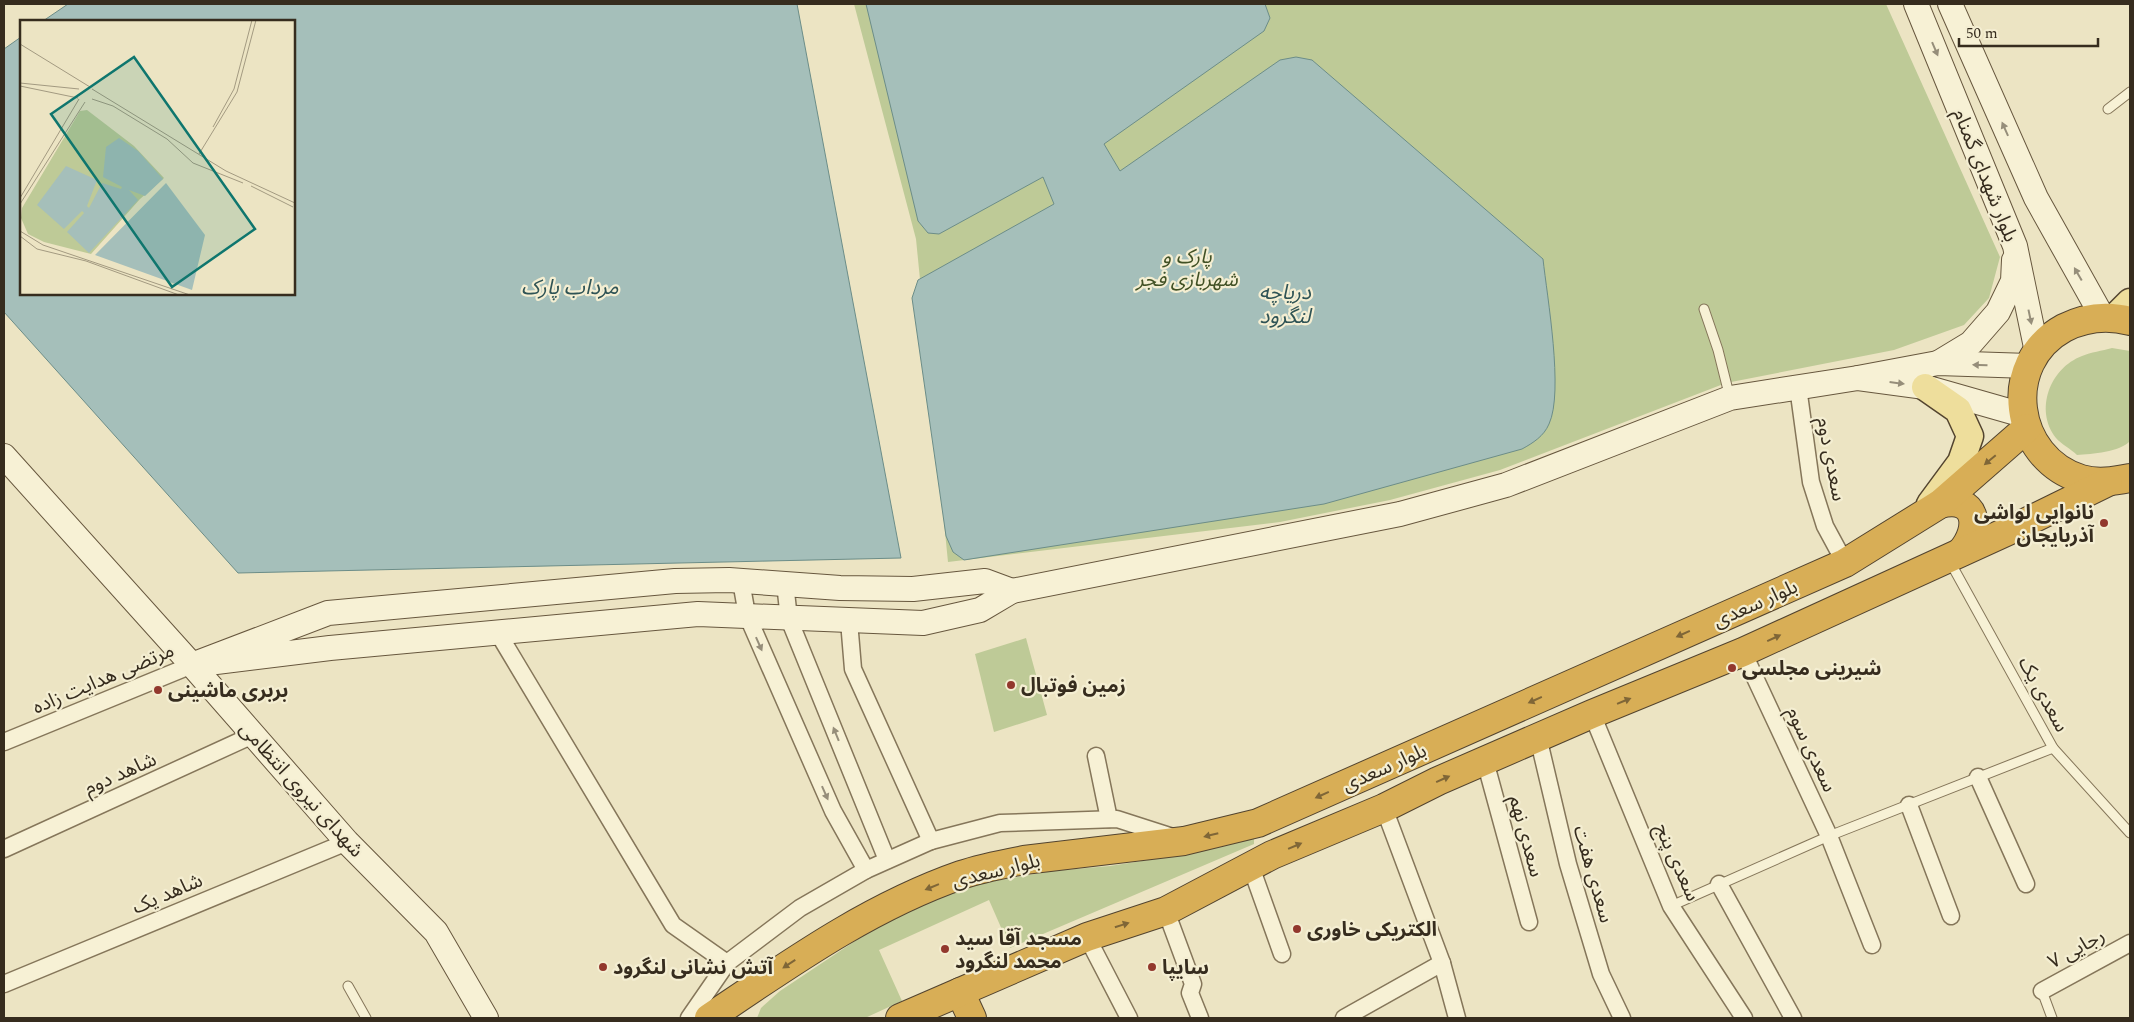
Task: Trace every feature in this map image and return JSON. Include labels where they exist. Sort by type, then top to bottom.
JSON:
[{"type":"highway","points":[[2119,314],[2077,321],[2055,333],[2033,359],[2023,390],[2025,422],[2040,451],[2058,469],[2082,480],[2119,480]]},
{"type":"highway","name":"بلوار سعدی","points":[[709,1018],[793,961],[858,922],[907,897],[962,875],[1024,860],[1184,841],[1258,823],[1846,563],[1930,510],[2025,422]]},
{"type":"highway","name":"بلوار سعدی","points":[[900,1018],[953,1003],[1086,937],[1166,911],[1272,855],[1384,808],[1538,737],[1743,652],[2119,480]]},
{"type":"highway","points":[[1930,510],[1957,502],[1964,506],[1973,518],[1975,526],[1973,534],[1954,554]]},
{"type":"highway","points":[[734,1018],[737,1007],[748,991]]},
{"type":"highway","points":[[953,1003],[972,1018]]},
{"type":"main road","points":[[1925,387],[1958,410],[1970,436],[1961,462],[1930,510]]},
{"type":"street","name":"بلوار شهدای گمنام","points":[[1916,4],[2015,246],[2033,359]]},
{"type":"street","name":"بلوار شهدای گمنام","points":[[1950,4],[2036,198],[2119,314]]},
{"type":"street","points":[[1938,364],[1971,343],[1998,312],[2013,281],[2015,246]]},
{"type":"street","points":[[192,665],[330,648],[698,614],[923,623],[980,610],[1012,591],[1400,514],[1506,485],[1730,398],[1938,364],[2033,359]]},
{"type":"street","points":[[1858,378],[1925,387],[2025,422]]},
{"type":"street","name":"سعدی دوم","points":[[1798,387],[1811,482],[1826,526],[1846,563]]},
{"type":"street","name":"شهدای نیروی انتظامی","points":[[4,456],[192,665],[347,842],[436,932],[486,1018]]},
{"type":"street","points":[[192,665],[328,613],[675,581],[741,581],[840,588],[913,589],[985,581],[1012,591]]},
{"type":"street","points":[[741,581],[747,615],[833,811],[866,870]]},
{"type":"street","points":[[785,583],[789,619],[887,860]]},
{"type":"street","points":[[849,621],[853,668],[930,841]]},
{"type":"street","points":[[498,633],[673,924],[727,963]]},
{"type":"street","name":"سعدی سوم","points":[[1743,652],[1829,836],[1872,945]]},
{"type":"street","name":"مرتضی هدایت زاده","points":[[4,742],[192,665]]},
{"type":"street","name":"سعدی پنج","points":[[1592,714],[1671,906],[1744,1018]]},
{"type":"street","name":"شاهد دوم","points":[[4,849],[254,735]]},
{"type":"street","name":"سعدی هفت","points":[[1538,737],[1571,873],[1601,974],[1622,1018]]},
{"type":"street","points":[[1096,756],[1109,819]]},
{"type":"street","name":"سعدی نهم","points":[[1485,761],[1529,922]]},
{"type":"street","points":[[1978,777],[2026,884]]},
{"type":"street","points":[[1908,805],[1951,916]]},
{"type":"street","points":[[1384,808],[1442,963],[1457,1018]]},
{"type":"street","points":[[689,1018],[727,963],[800,908],[866,870],[930,841],[1000,823],[1117,819],[1184,841]]},
{"type":"street","name":"شاهد یک","points":[[4,984],[347,842]]},
{"type":"street","points":[[1251,867],[1282,954]]},
{"type":"street","points":[[1719,884],[1793,1018]]},
{"type":"street","points":[[1166,911],[1193,984],[1190,993],[1200,1018]]},
{"type":"street","points":[[1086,937],[1129,1018]]},
{"type":"street","name":"رجایی ۷","points":[[2042,991],[2130,943]]},
{"type":"street","points":[[1344,1018],[1442,963]]},
{"type":"lane","points":[[2108,109],[2130,92]]},
{"type":"lane","points":[[1704,309],[1718,350],[1730,398]]},
{"type":"lane","name":"سعدی یک","points":[[1954,554],[2053,748],[2130,833]]},
{"type":"lane","points":[[1671,906],[1829,836],[2053,748]]},
{"type":"lane","points":[[348,986],[366,1018]]},
{"type":"lane","points":[[2042,991],[2052,1018]]},
{"type":"green space","name":"پارک و شهربازی فجر","points":[[854,4],[1886,4],[2000,257],[1989,298],[1964,325],[1894,350],[1726,383],[1500,470],[1390,500],[1280,522],[948,562],[916,239]]},
{"type":"green space","points":[[2112,348],[2130,351],[2130,441],[2120,448],[2113,450],[2077,455],[2056,438],[2049,427],[2046,403],[2049,391],[2061,370],[2071,362],[2085,355]]},
{"type":"green space","name":"زمین فوتبال","points":[[1026,638],[1047,715],[994,732],[975,654]]},
{"type":"green space","points":[[1254,836],[1254,844],[1010,948],[989,900],[879,950],[902,1001],[865,1018],[757,1018],[761,1008],[780,991],[888,919],[961,887],[1052,871],[1110,866],[1180,855]]},
{"type":"water","name":"مرداب پارک","points":[[68,4],[797,4],[901,558],[238,573],[4,312],[4,49],[20,38],[20,295],[295,295],[295,20],[44,20]]},
{"type":"water","name":"دریاچه لنگرود","points":[[866,4],[1265,4],[1270,18],[1264,31],[1104,144],[1120,171],[1280,60],[1296,57],[1312,60],[1543,259],[1555,367],[1553,409],[1547,428],[1538,439],[1522,449],[1324,504],[964,560],[953,552],[946,536],[912,298],[918,280],[1054,204],[1043,177],[939,234],[928,233],[918,221]]},
{"type":"place","name":"نانوایی لواشی آذربایجان","points":[[2104,523]]},
{"type":"place","name":"شیرینی مجلسی","points":[[1732,668]]},
{"type":"place","name":"زمین فوتبال","points":[[1011,685]]},
{"type":"place","name":"بربری ماشینی","points":[[158,690]]},
{"type":"place","name":"الکتریکی خاوری","points":[[1297,929]]},
{"type":"place","name":"مسجد آقا سید محمد لنگرود","points":[[945,949]]},
{"type":"place","name":"آتش نشانی لنگرود","points":[[603,967]]},
{"type":"place","name":"سایپا","points":[[1152,967]]}]
